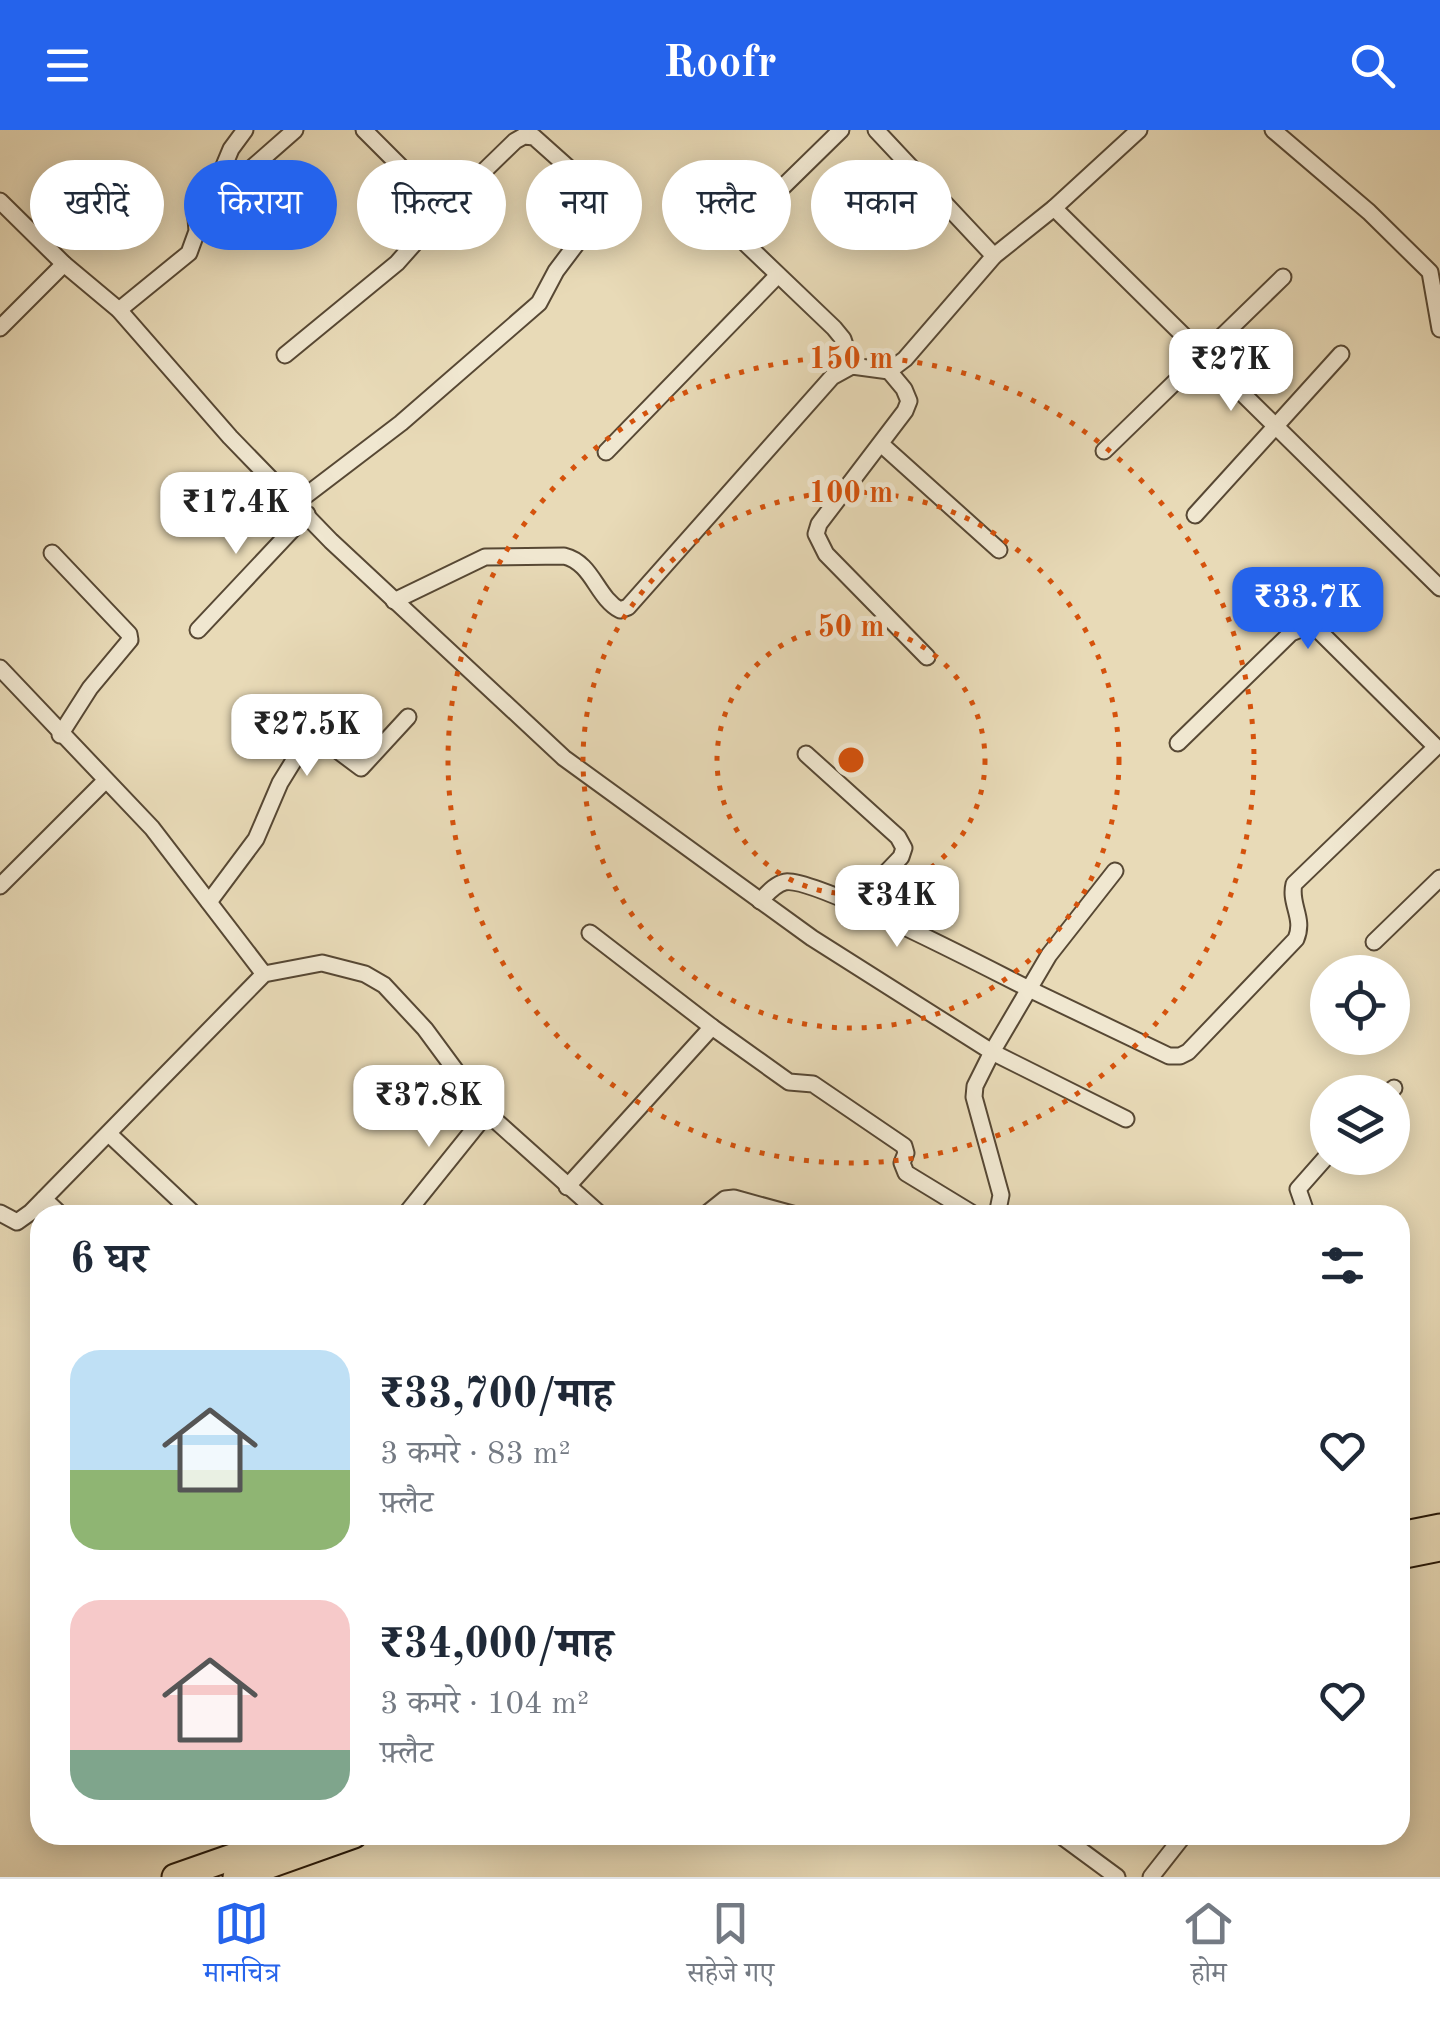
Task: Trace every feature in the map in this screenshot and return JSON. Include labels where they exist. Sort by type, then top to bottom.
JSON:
[{"type":"highway","points":[[1410,1532],[1440,1527]]},
{"type":"highway","points":[[1410,1554],[1440,1548]]},
{"type":"highway","points":[[175,1877],[267,1845]]},
{"type":"highway","points":[[236,1877],[326,1845]]},
{"type":"street","points":[[227,160],[245,130]]},
{"type":"street","points":[[261,160],[295,130]]},
{"type":"street","points":[[364,130],[394,160]]},
{"type":"street","points":[[841,130],[744,224],[740,233],[744,242],[834,328],[852,366]]},
{"type":"street","points":[[876,130],[994,256]]},
{"type":"street","points":[[888,372],[905,359],[994,256],[1054,208],[1138,130]]},
{"type":"street","points":[[1273,130],[1369,212],[1430,272],[1440,329]]},
{"type":"street","points":[[198,630],[301,509],[540,303],[556,272],[599,214],[600,195],[534,137],[524,136],[515,141],[495,160]]},
{"type":"street","points":[[0,201],[64,264],[119,310],[230,437],[394,601],[564,758],[812,938],[992,1052],[1126,1119]]},
{"type":"street","points":[[1054,208],[1440,588]]},
{"type":"street","points":[[119,310],[191,250]]},
{"type":"street","points":[[285,355],[409,250]]},
{"type":"street","points":[[0,328],[64,264]]},
{"type":"street","points":[[606,452],[778,274]]},
{"type":"street","points":[[1104,451],[1283,277]]},
{"type":"street","points":[[1195,515],[1342,354]]},
{"type":"street","points":[[394,601],[485,557],[564,556],[574,558],[586,568],[612,606],[620,610],[628,606],[832,377],[852,366],[888,372],[909,401],[906,411],[816,534],[826,554],[927,657]]},
{"type":"street","points":[[881,444],[1000,550]]},
{"type":"street","points":[[52,553],[129,634],[130,640],[82,699],[60,735]]},
{"type":"street","points":[[760,900],[788,881],[855,904],[1169,1056],[1180,1056],[1296,939],[1301,928],[1291,896],[1294,884],[1439,747],[1318,630],[1306,627],[1291,633],[1178,744]]},
{"type":"street","points":[[0,668],[152,828],[264,974]]},
{"type":"street","points":[[209,902],[256,839],[280,784],[310,736],[321,738],[361,768],[408,717]]},
{"type":"street","points":[[806,754],[898,837],[904,848],[901,856],[855,904]]},
{"type":"street","points":[[1,885],[106,782]]},
{"type":"street","points":[[998,1205],[1000,1195],[974,1097],[976,1086],[1050,955],[1115,871]]},
{"type":"street","points":[[1374,942],[1440,878]]},
{"type":"street","points":[[590,933],[789,1082],[810,1082],[904,1146],[902,1163],[906,1173],[959,1205]]},
{"type":"street","points":[[37,1205],[264,974],[322,963],[365,974],[384,985],[425,1029],[488,1114],[589,1205]]},
{"type":"street","points":[[567,1187],[712,1027]]},
{"type":"street","points":[[414,1205],[488,1114]]},
{"type":"street","points":[[109,1134],[184,1205]]},
{"type":"street","points":[[1303,1205],[1298,1190],[1311,1175]]},
{"type":"street","points":[[718,1205],[734,1198],[760,1205]]},
{"type":"street","points":[[44,1199],[50,1205]]},
{"type":"street","points":[[0,1213],[17,1222],[30,1211]]},
{"type":"street","points":[[1074,1845],[1117,1877]]},
{"type":"street","points":[[1150,1877],[1176,1845]]}]
